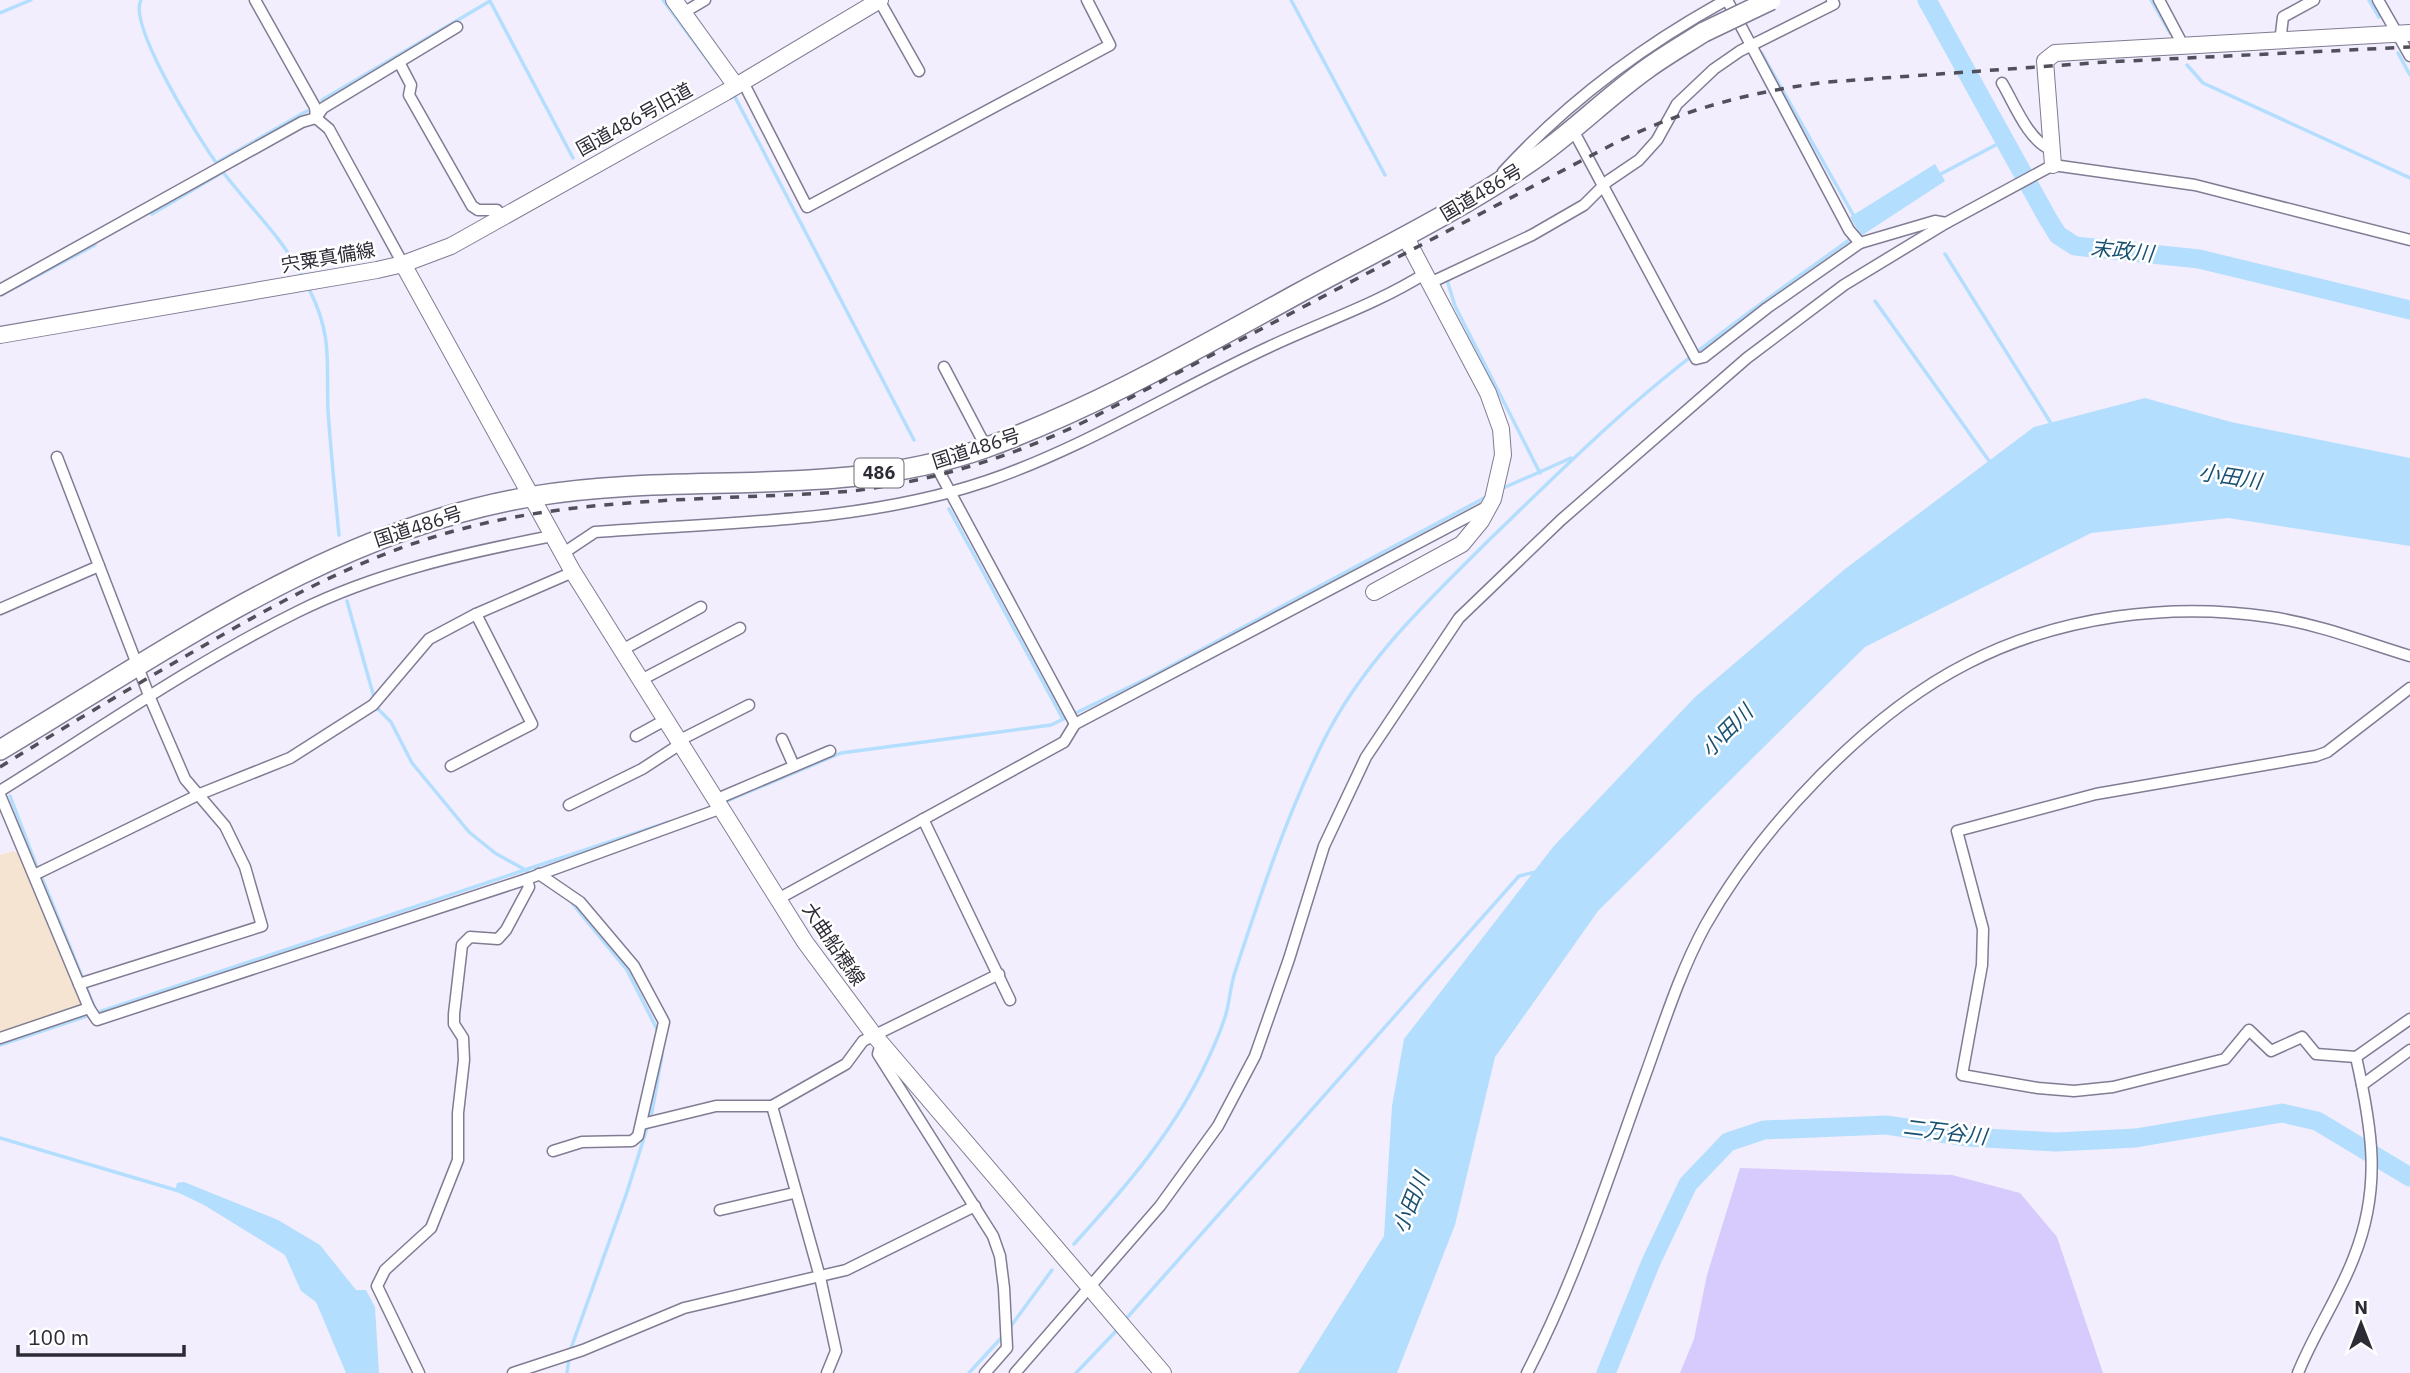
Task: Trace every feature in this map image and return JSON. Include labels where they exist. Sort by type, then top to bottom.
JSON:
[{"type":"highway","name":"国道486号","points":[[0,750],[265,592],[369,541],[447,515],[528,496],[622,486],[799,481],[890,471],[986,447],[1132,384],[1485,192],[1573,130],[1645,69],[1704,33],[1771,0]]},
{"type":"main road","name":"国道486号旧道","points":[[403,264],[435,254],[501,218],[739,84],[875,1]]},
{"type":"main road","points":[[678,6],[739,84]]},
{"type":"main road","points":[[2048,162],[2045,61],[2055,53],[2404,34]]},
{"type":"main road","points":[[1374,592],[1462,544],[1493,496],[1503,455],[1499,419],[1429,277],[1405,236]]},
{"type":"main road","name":"宍粟真備線","points":[[0,335],[403,264],[528,496]]},
{"type":"main road","name":"大曲船穂線","points":[[528,496],[573,572],[833,983],[877,1039],[1163,1373]]},
{"type":"street","points":[[256,0],[315,107],[316,118],[329,129],[403,264]]},
{"type":"street","points":[[678,6],[705,0]]},
{"type":"street","points":[[739,84],[807,207],[1110,45],[1087,0]]},
{"type":"street","points":[[1485,192],[1547,128],[1633,56],[1668,32],[1726,0],[1855,238]]},
{"type":"street","points":[[562,554],[595,532],[844,513],[950,492],[1061,453],[1269,347],[1532,235],[1584,205],[1602,187],[1640,160],[1657,140],[1690,90],[1750,46],[1834,4],[1832,0]]},
{"type":"street","points":[[2159,0],[2184,47]]},
{"type":"street","points":[[2280,42],[2283,17],[2314,0]]},
{"type":"street","points":[[2378,0],[2404,34],[2410,56]]},
{"type":"street","points":[[875,1],[919,71]]},
{"type":"street","points":[[0,290],[302,122],[316,118],[323,108],[457,27]]},
{"type":"street","points":[[399,62],[411,85],[409,95],[472,206],[478,210],[497,210],[501,218]]},
{"type":"street","points":[[2002,83],[2030,130],[2043,146],[2048,162]]},
{"type":"street","points":[[1573,130],[1693,355],[1704,356],[1855,238],[1935,221],[1946,223]]},
{"type":"street","points":[[1016,1373],[1160,1206],[1218,1126],[1255,1056],[1324,846],[1366,757],[1459,618],[1571,511],[1747,358],[1844,285],[2001,193],[2048,162],[2195,185],[2410,240]]},
{"type":"street","points":[[944,367],[986,447]]},
{"type":"street","points":[[57,457],[150,698],[185,779],[225,826],[245,867],[262,926],[83,983]]},
{"type":"street","points":[[934,462],[1075,724]]},
{"type":"street","points":[[778,899],[1064,742],[1075,724],[1493,496]]},
{"type":"street","points":[[552,536],[454,556],[380,578],[299,611],[150,698],[0,793],[83,983],[91,1012],[97,1020],[527,879],[770,783],[794,766],[830,751]]},
{"type":"street","points":[[0,609],[99,566]]},
{"type":"street","points":[[34,875],[200,794],[290,758],[375,703],[429,639],[476,614],[573,572]]},
{"type":"street","points":[[622,650],[701,607]]},
{"type":"street","points":[[1527,1373],[1581,1256],[1674,994],[1704,927],[1738,873],[1787,812],[1856,741],[1968,663],[2044,633],[2114,617],[2172,612],[2272,617],[2410,656]]},
{"type":"street","points":[[451,766],[533,724],[476,614]]},
{"type":"street","points":[[641,680],[740,628]]},
{"type":"street","points":[[2410,688],[2327,752],[2316,756],[2096,794],[1957,831],[1983,929],[1982,965],[1962,1074],[2050,1089],[2074,1091],[2113,1087],[2225,1059],[2249,1030],[2271,1051],[2302,1037],[2316,1054],[2356,1057],[2371,1049],[2410,1018]]},
{"type":"street","points":[[569,805],[642,769],[681,742],[749,705]]},
{"type":"street","points":[[636,736],[667,719]]},
{"type":"street","points":[[782,739],[794,766]]},
{"type":"street","points":[[923,819],[1010,1000]]},
{"type":"street","points":[[539,874],[580,902],[625,955],[664,1022],[638,1136],[632,1141],[582,1142],[553,1151]]},
{"type":"street","points":[[419,1373],[377,1286],[385,1270],[431,1228],[458,1160],[458,1113],[464,1060],[463,1038],[454,1024],[454,1014],[462,945],[470,937],[498,939],[506,930],[529,887],[527,879]]},
{"type":"street","points":[[642,1124],[716,1107],[772,1106],[846,1063],[863,1041],[877,1039],[999,974]]},
{"type":"street","points":[[0,1038],[91,1012]]},
{"type":"street","points":[[877,1039],[878,1054],[975,1206],[993,1236],[1000,1255],[1007,1349],[985,1373]]},
{"type":"street","points":[[2362,1085],[2410,1050]]},
{"type":"street","points":[[2298,1373],[2310,1343],[2354,1259],[2372,1199],[2370,1140],[2356,1057]]},
{"type":"street","points":[[772,1106],[794,1193],[820,1277],[836,1351],[824,1372]]},
{"type":"street","points":[[720,1210],[794,1193]]},
{"type":"street","points":[[513,1373],[562,1354],[583,1350],[684,1308],[846,1269],[975,1206]]},
{"type":"shaded area","points":[[13,851],[20,855],[83,1004],[81,1008],[0,1034],[0,855]]},
{"type":"shaded area","points":[[1740,1168],[1952,1175],[2020,1193],[2057,1237],[2103,1373],[1680,1373],[1694,1339],[1707,1275]]},
{"type":"water","points":[[1935,164],[1945,181],[1861,236],[1850,217]]},
{"type":"water","name":"小田川","points":[[2145,398],[2231,422],[2410,458],[2410,546],[2228,518],[2091,533],[1865,647],[1598,911],[1495,1057],[1455,1225],[1397,1373],[1298,1373],[1384,1236],[1392,1106],[1404,1039],[1553,847],[1695,697],[1845,569],[2034,427]]},
{"type":"water","points":[[184,1182],[278,1220],[320,1245],[356,1290],[366,1290],[375,1307],[379,1373],[346,1373],[316,1302],[301,1291],[285,1255],[204,1205],[175,1191],[177,1183]]},
{"type":"waterway","points":[[0,13],[31,0]]},
{"type":"waterway","points":[[141,0],[140,13],[145,33],[183,111],[230,182],[274,233],[301,275]]},
{"type":"waterway","points":[[663,0],[718,74]]},
{"type":"waterway","points":[[1291,0],[1385,175]]},
{"type":"waterway","name":"末政川","points":[[1927,0],[2048,219],[2058,235],[2075,246],[2199,259],[2410,310]]},
{"type":"waterway","points":[[2151,0],[2170,33]]},
{"type":"waterway","points":[[2369,0],[2379,17]]},
{"type":"waterway","points":[[322,100],[490,1],[573,158]]},
{"type":"waterway","points":[[1761,52],[1855,218]]},
{"type":"waterway","points":[[2398,53],[2410,75]]},
{"type":"waterway","points":[[2187,65],[2203,83],[2410,178]]},
{"type":"waterway","points":[[735,97],[914,440]]},
{"type":"waterway","points":[[216,163],[307,111]]},
{"type":"waterway","points":[[1937,176],[2005,140]]},
{"type":"waterway","points":[[152,214],[223,172]]},
{"type":"waterway","points":[[1074,1244],[1148,1156],[1195,1085],[1223,1022],[1245,942],[1298,796],[1340,711],[1378,658],[1467,562],[1618,417],[1709,342],[1852,238]]},
{"type":"waterway","points":[[16,287],[95,245]]},
{"type":"waterway","points":[[1945,254],[2052,425]]},
{"type":"waterway","points":[[1447,280],[1455,306],[1540,473]]},
{"type":"waterway","points":[[310,291],[325,337],[328,411],[339,535]]},
{"type":"waterway","points":[[1875,301],[1992,465]]},
{"type":"waterway","points":[[1501,489],[1571,458]]},
{"type":"waterway","points":[[727,801],[841,753],[1051,725],[1154,675],[1488,496]]},
{"type":"waterway","points":[[949,509],[1063,719]]},
{"type":"waterway","points":[[347,601],[377,708],[391,722],[412,763],[469,832],[495,853],[529,872]]},
{"type":"waterway","points":[[10,796],[37,867]]},
{"type":"waterway","points":[[0,1045],[669,822]]},
{"type":"waterway","points":[[1125,1320],[1519,876],[1536,872]]},
{"type":"waterway","points":[[42,878],[95,1009]]},
{"type":"waterway","points":[[572,903],[627,970],[658,1031]]},
{"type":"waterway","points":[[570,1351],[627,1192],[652,1112],[662,1055]]},
{"type":"waterway","name":"二万谷川","points":[[1606,1373],[1651,1262],[1688,1184],[1728,1142],[1764,1130],[1886,1125],[1968,1137],[2056,1142],[2136,1138],[2282,1113],[2317,1121],[2410,1177]]},
{"type":"waterway","points":[[0,1138],[179,1191]]},
{"type":"waterway","points":[[1008,1330],[1052,1270]]},
{"type":"waterway","points":[[1076,1373],[1118,1329]]},
{"type":"waterway","points":[[969,1373],[1003,1336]]},
{"type":"waterway","points":[[567,1373],[569,1359]]},
{"type":"railway","points":[[0,767],[143,681],[318,583],[385,554],[454,531],[503,519],[602,505],[853,491],[945,473],[1032,445],[1090,419],[1617,142],[1668,120],[1720,103],[1828,82],[2106,62],[2410,47]]}]
